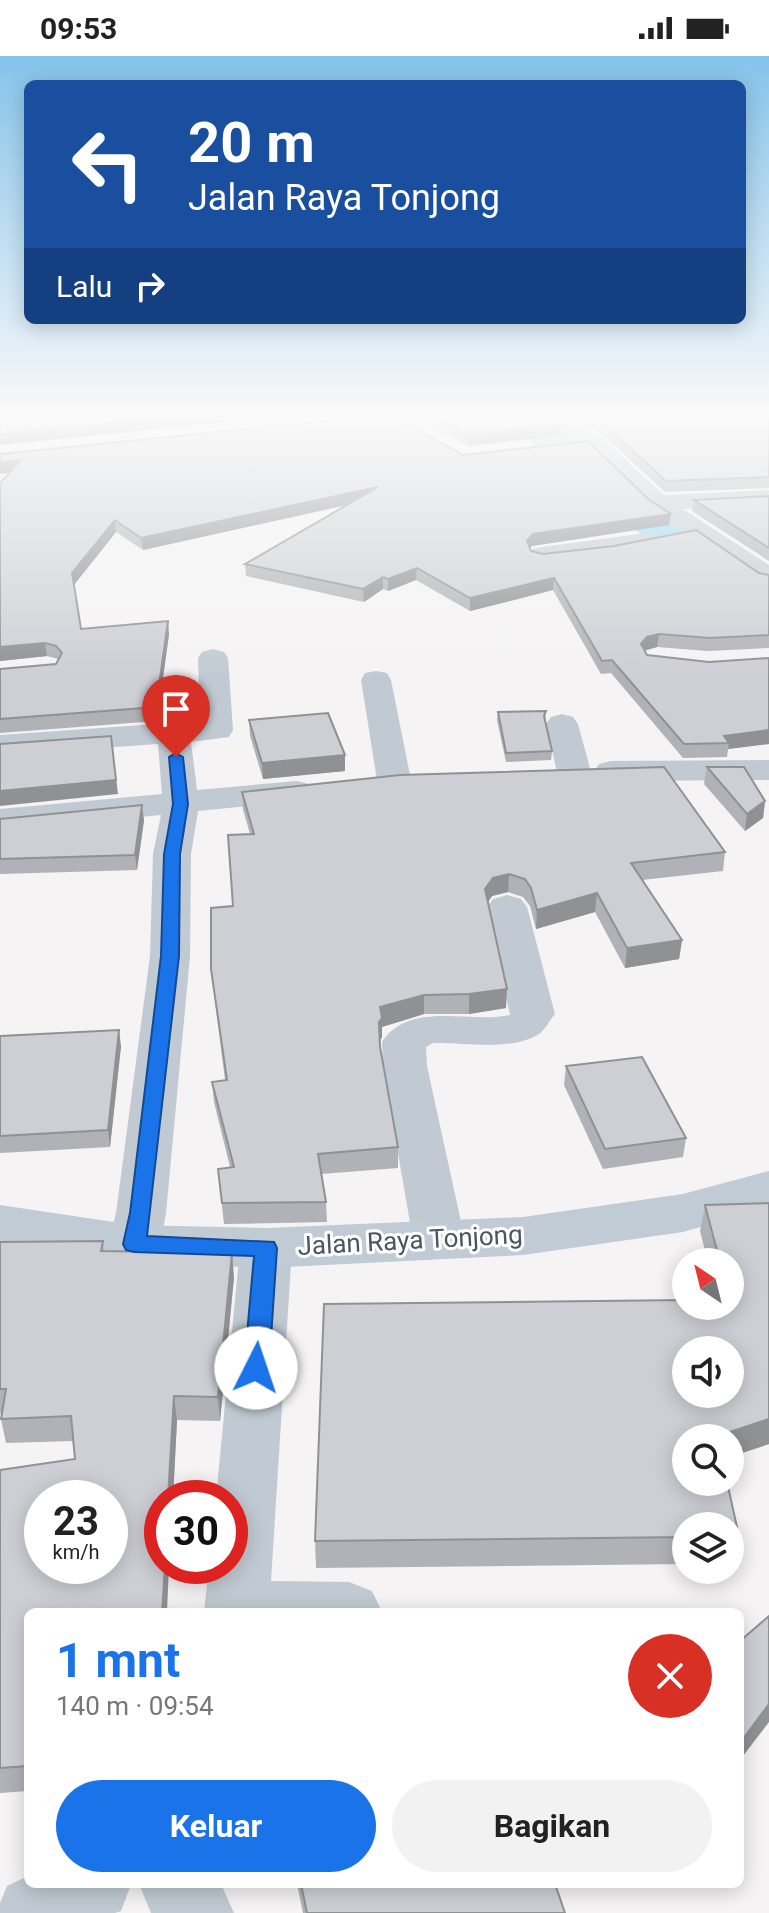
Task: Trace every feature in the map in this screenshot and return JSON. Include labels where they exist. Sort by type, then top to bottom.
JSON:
[{"type":"main road","name":"Jalan Raya Tonjong","points":[[0,1224],[134,1244],[266,1248],[523,1236],[683,1213],[769,1189]]},
{"type":"street","points":[[660,505],[690,533],[769,577]]},
{"type":"street","points":[[542,555],[690,533]]},
{"type":"street","points":[[134,1244],[141,1213],[170,956],[172,854],[208,773],[213,658]]},
{"type":"street","points":[[0,820],[208,773],[378,783],[389,740],[376,680]]},
{"type":"street","points":[[562,724],[560,772],[769,770]]},
{"type":"street","points":[[174,734],[208,773]]},
{"type":"street","points":[[174,734],[208,773]]},
{"type":"street","points":[[0,745],[174,734]]},
{"type":"street","points":[[439,1240],[405,1066],[404,1042],[409,1036],[429,1030],[499,1029],[524,1027],[531,1022],[533,1014],[507,907]]},
{"type":"street","points":[[237,1608],[266,1248]]},
{"type":"street","points":[[34,1913],[86,1888]]},
{"type":"street","points":[[179,1888],[196,1913]]},
{"type":"building","points":[[0,505],[296,505],[141,538],[115,520],[72,573],[81,629],[168,621],[156,707],[0,719],[0,669],[56,664],[62,653],[56,646],[45,643],[0,647]]},
{"type":"building","points":[[347,505],[657,505],[671,514],[533,534],[527,541],[531,551],[543,554],[614,546],[696,530],[759,573],[769,575],[769,635],[710,638],[659,634],[647,637],[641,644],[647,655],[709,662],[769,658],[769,730],[724,736],[729,743],[684,744],[612,660],[602,661],[554,578],[470,598],[417,568],[388,579],[383,577],[363,589],[245,564]]},
{"type":"building","points":[[701,505],[769,505],[769,548]]},
{"type":"building","points":[[546,711],[544,716],[552,751],[506,753],[498,712]]},
{"type":"building","points":[[328,713],[345,755],[262,763],[249,720]]},
{"type":"building","points":[[111,736],[116,780],[0,791],[0,744]]},
{"type":"building","points":[[664,767],[725,852],[631,863],[682,940],[627,948],[597,893],[537,910],[525,879],[509,874],[493,878],[485,889],[507,989],[424,995],[380,1007],[380,1047],[398,1147],[318,1154],[326,1202],[222,1203],[218,1169],[234,1167],[212,1082],[227,1080],[211,969],[211,908],[233,906],[228,835],[254,834],[242,792],[400,775]]},
{"type":"building","points":[[707,767],[744,767],[765,801],[747,814]]},
{"type":"building","points":[[142,805],[135,855],[0,859],[0,819]]},
{"type":"building","points":[[119,1030],[108,1130],[0,1136],[0,1036]]},
{"type":"building","points":[[642,1057],[686,1138],[605,1149],[566,1066]]},
{"type":"building","points":[[769,1203],[769,1419],[744,1427],[744,1424],[672,1424],[672,1496],[730,1496],[734,1512],[672,1512],[672,1537],[315,1541],[324,1304],[672,1300],[672,1320],[744,1320],[744,1248],[716,1248],[705,1205]]},
{"type":"building","points":[[103,1241],[101,1251],[232,1253],[218,1397],[174,1396],[169,1480],[144,1480],[144,1584],[164,1584],[162,1608],[24,1608],[24,1766],[0,1768],[0,1470],[75,1459],[71,1416],[1,1419],[6,1389],[0,1389],[0,1242]]},
{"type":"building","points":[[769,1616],[769,1704],[744,1738],[744,1638]]},
{"type":"building","points":[[302,1888],[556,1888],[565,1913],[307,1913]]},
{"type":"waterway","points":[[638,505],[769,610]]},
{"type":"route","points":[[176,757],[181,804],[172,854],[170,956],[141,1213],[134,1244],[266,1248],[256,1368]]}]
